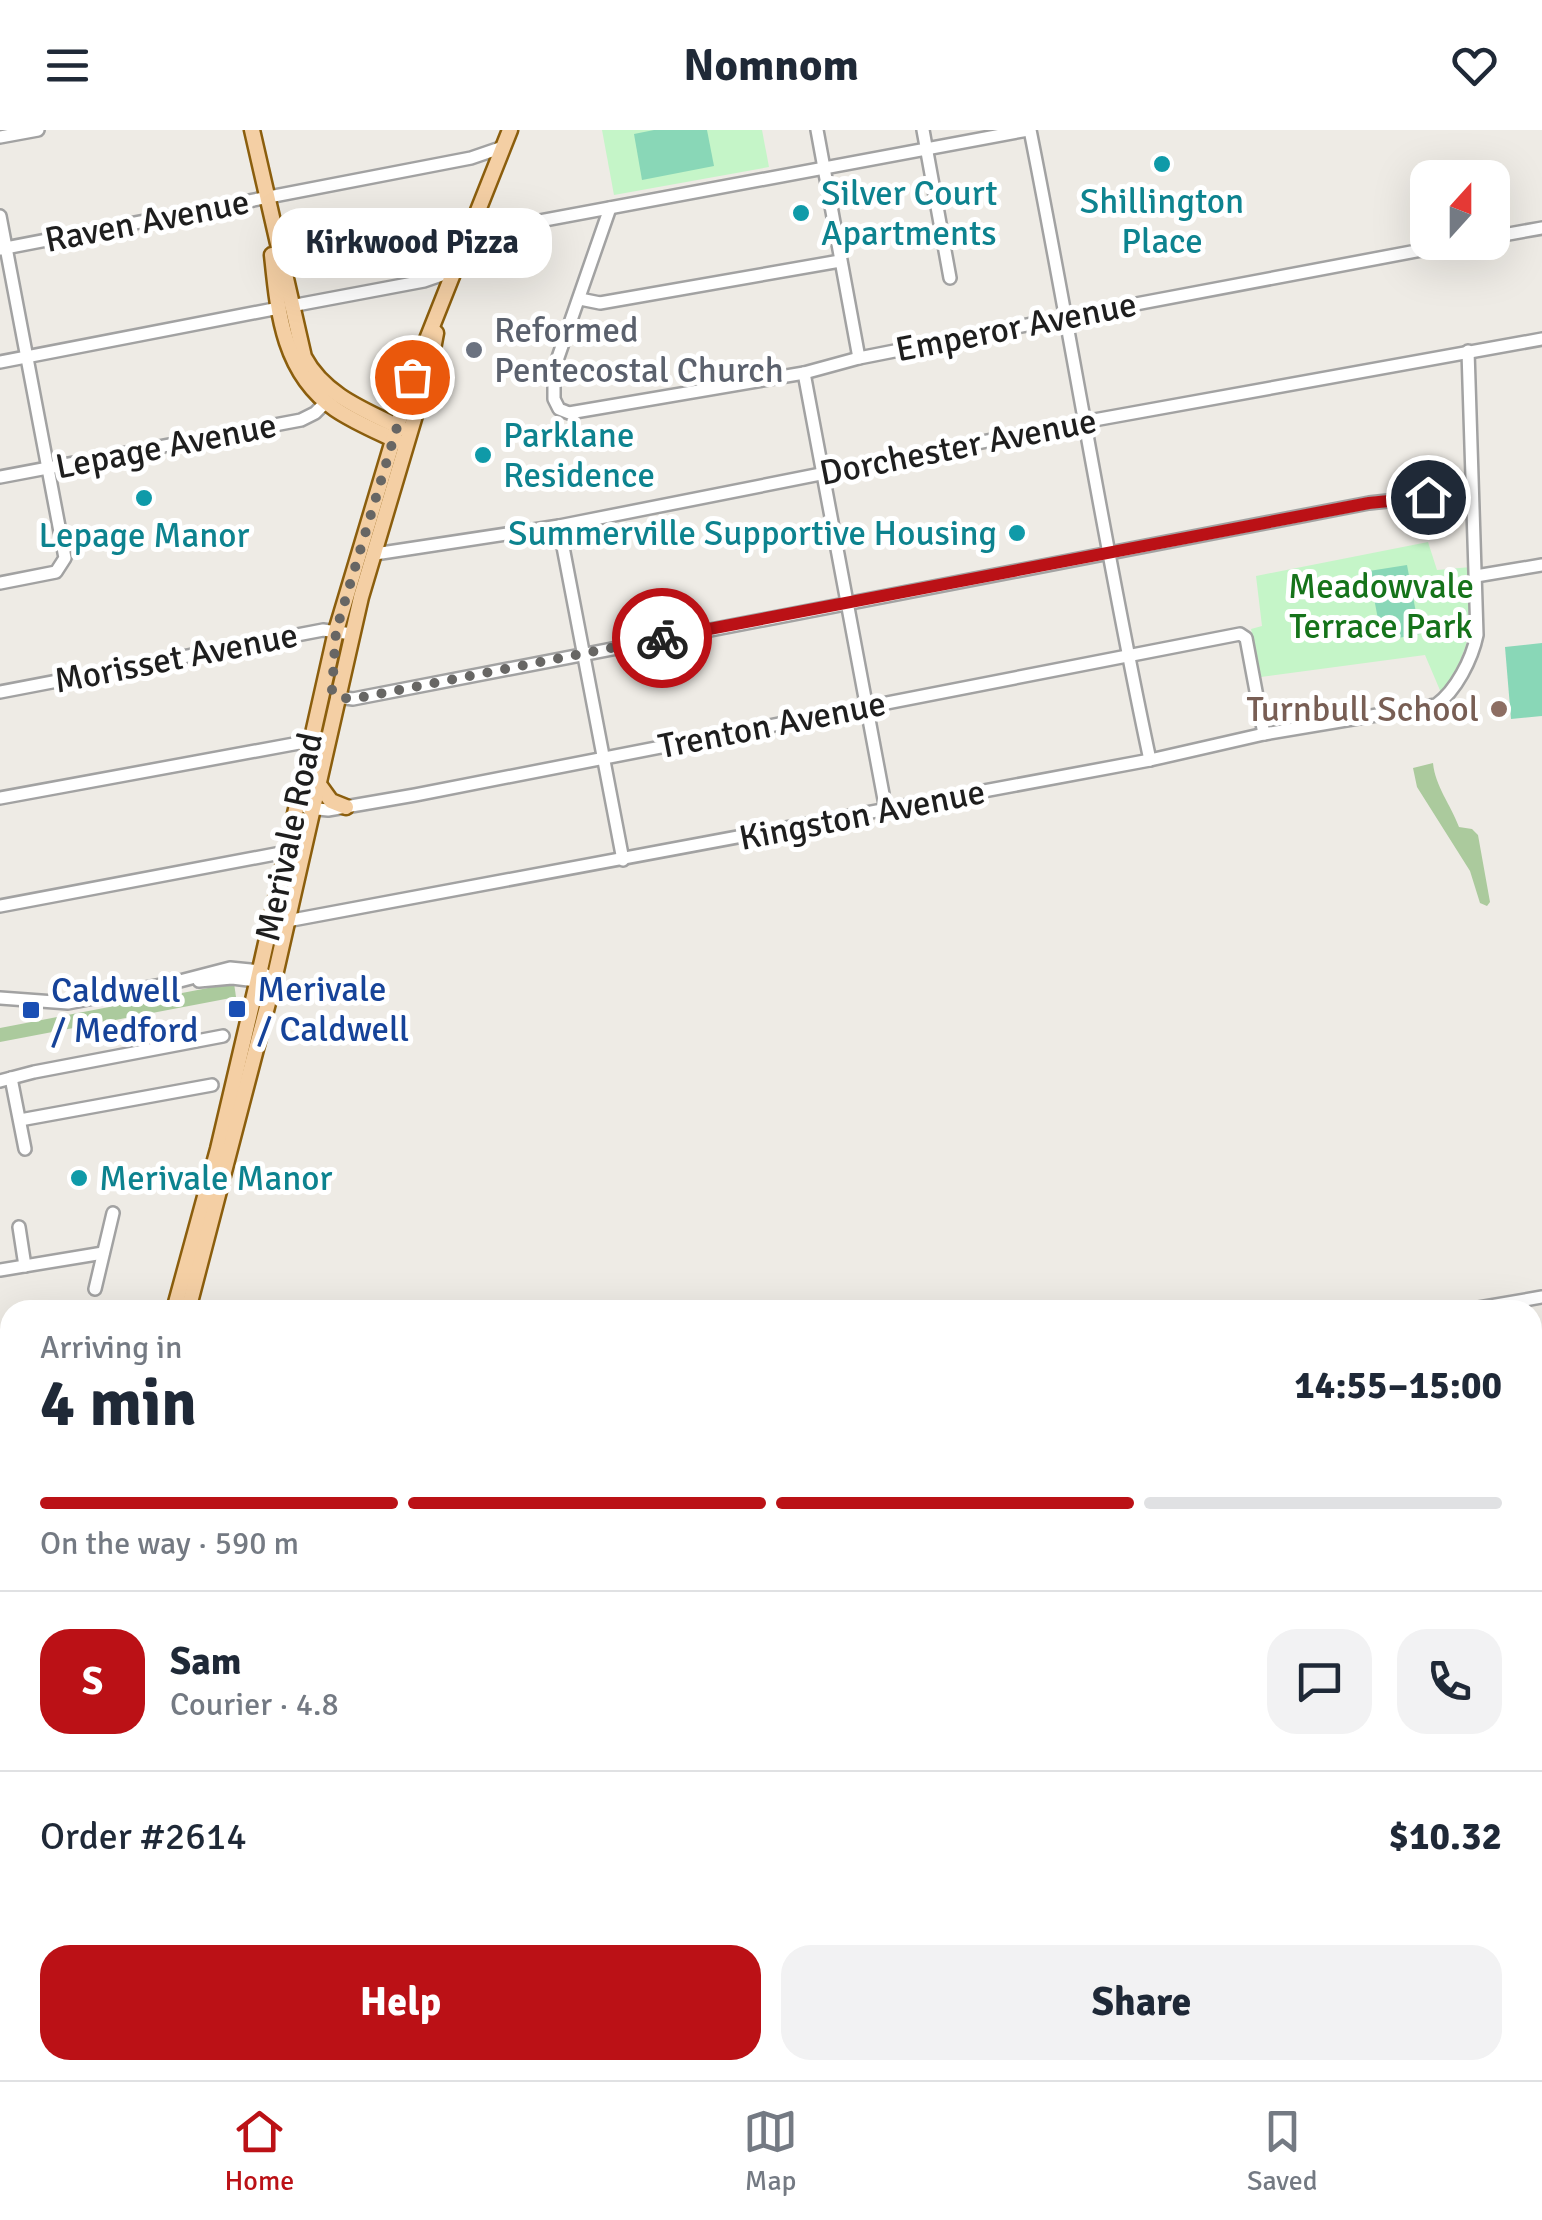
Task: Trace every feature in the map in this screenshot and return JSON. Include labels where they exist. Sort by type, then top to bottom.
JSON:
[{"type":"main road","points":[[252,130],[293,364],[326,402],[402,436]]},
{"type":"main road","name":"Merivale Road","points":[[177,1300],[218,1149],[286,852],[318,783],[419,358],[510,130]]},
{"type":"main road","points":[[285,307],[301,350],[320,381],[402,436]]},
{"type":"main road","name":"Merivale Road","points":[[191,1300],[287,921],[310,742],[336,631],[402,436]]},
{"type":"main road","points":[[336,631],[332,690],[337,697]]},
{"type":"main road","points":[[318,783],[331,801],[346,806]]},
{"type":"street","points":[[0,137],[38,130]]},
{"type":"street","points":[[817,130],[859,358]]},
{"type":"street","points":[[923,130],[950,278]]},
{"type":"street","points":[[471,230],[491,230],[1029,130],[1067,317],[1127,658],[1150,760]]},
{"type":"street","name":"Raven Avenue","points":[[3,248],[471,158],[503,147]]},
{"type":"street","points":[[471,158],[484,162],[493,172]]},
{"type":"street","points":[[610,208],[580,299],[600,303],[840,261]]},
{"type":"street","points":[[0,216],[3,248],[65,558],[56,572],[0,583]]},
{"type":"street","points":[[1510,234],[1542,228]]},
{"type":"street","name":"Emperor Avenue","points":[[580,299],[552,379],[559,408],[569,413],[804,373],[859,358],[1410,252]]},
{"type":"street","points":[[0,362],[416,282],[456,270]]},
{"type":"street","points":[[416,282],[433,288],[442,305]]},
{"type":"street","name":"Dorchester Avenue","points":[[375,554],[559,526],[1083,422],[1542,339]]},
{"type":"street","points":[[1468,351],[1476,576],[1542,565]]},
{"type":"street","points":[[804,373],[886,810]]},
{"type":"street","name":"Lepage Avenue","points":[[0,477],[300,420],[326,402]]},
{"type":"street","points":[[337,697],[353,699],[1369,503],[1471,492]]},
{"type":"street","points":[[559,526],[623,860]]},
{"type":"street","name":"Kingston Avenue","points":[[287,921],[1150,760],[1264,734],[1437,705],[1448,696],[1475,646],[1476,576]]},
{"type":"street","name":"Morisset Avenue","points":[[0,692],[285,636],[323,630],[352,634]]},
{"type":"street","name":"Trenton Avenue","points":[[304,807],[346,806],[1240,634],[1246,638],[1264,734]]},
{"type":"street","points":[[0,798],[310,742]]},
{"type":"street","points":[[0,906],[286,852]]},
{"type":"street","points":[[0,998],[68,1002],[176,982],[259,977],[274,980]]},
{"type":"street","points":[[25,1149],[6,1080],[223,1036]]},
{"type":"street","points":[[20,1120],[212,1086]]},
{"type":"street","points":[[95,1289],[113,1213]]},
{"type":"street","points":[[19,1227],[24,1266]]},
{"type":"street","points":[[0,1270],[103,1254]]},
{"type":"green space","points":[[602,130],[762,130],[769,167],[614,195]]},
{"type":"green space","points":[[707,130],[714,166],[642,180],[634,134]]},
{"type":"green space","name":"Meadowvale Terrace Park","points":[[1428,542],[1437,570],[1471,567],[1473,604],[1469,634],[1442,695],[1425,655],[1261,677],[1251,629],[1262,626],[1256,576]]},
{"type":"green space","points":[[1407,565],[1420,634],[1382,641],[1369,571]]},
{"type":"green space","points":[[1542,643],[1542,716],[1511,719],[1505,647]]},
{"type":"green space","points":[[1433,763],[1459,827],[1472,829],[1478,835],[1490,902],[1487,906],[1480,903],[1470,871],[1417,787],[1413,768]]},
{"type":"green space","points":[[234,983],[236,997],[0,1042],[0,1028]]},
{"type":"way so far","points":[[412,377],[336,631],[332,690],[337,697],[353,699],[662,638]]},
{"type":"place","name":"Shillington Place","points":[[1162,164]]},
{"type":"place","name":"Silver Court Apartments","points":[[801,213]]},
{"type":"place","name":"Reformed Pentecostal Church","points":[[474,350]]},
{"type":"place","name":"Kirkwood Pizza","points":[[412,377]]},
{"type":"place","name":"Parklane Residence","points":[[483,455]]},
{"type":"place","name":"Lepage Manor","points":[[144,498]]},
{"type":"place","name":"Summerville Supportive Housing","points":[[1017,533]]},
{"type":"place","name":"Turnbull School","points":[[1499,709]]},
{"type":"place","name":"Merivale / Caldwell","points":[[237,1009]]},
{"type":"place","name":"Caldwell / Medford","points":[[31,1010]]},
{"type":"place","name":"Merivale Manor","points":[[79,1178]]},
{"type":"route","points":[[662,638],[1369,503],[1428,497]]}]
